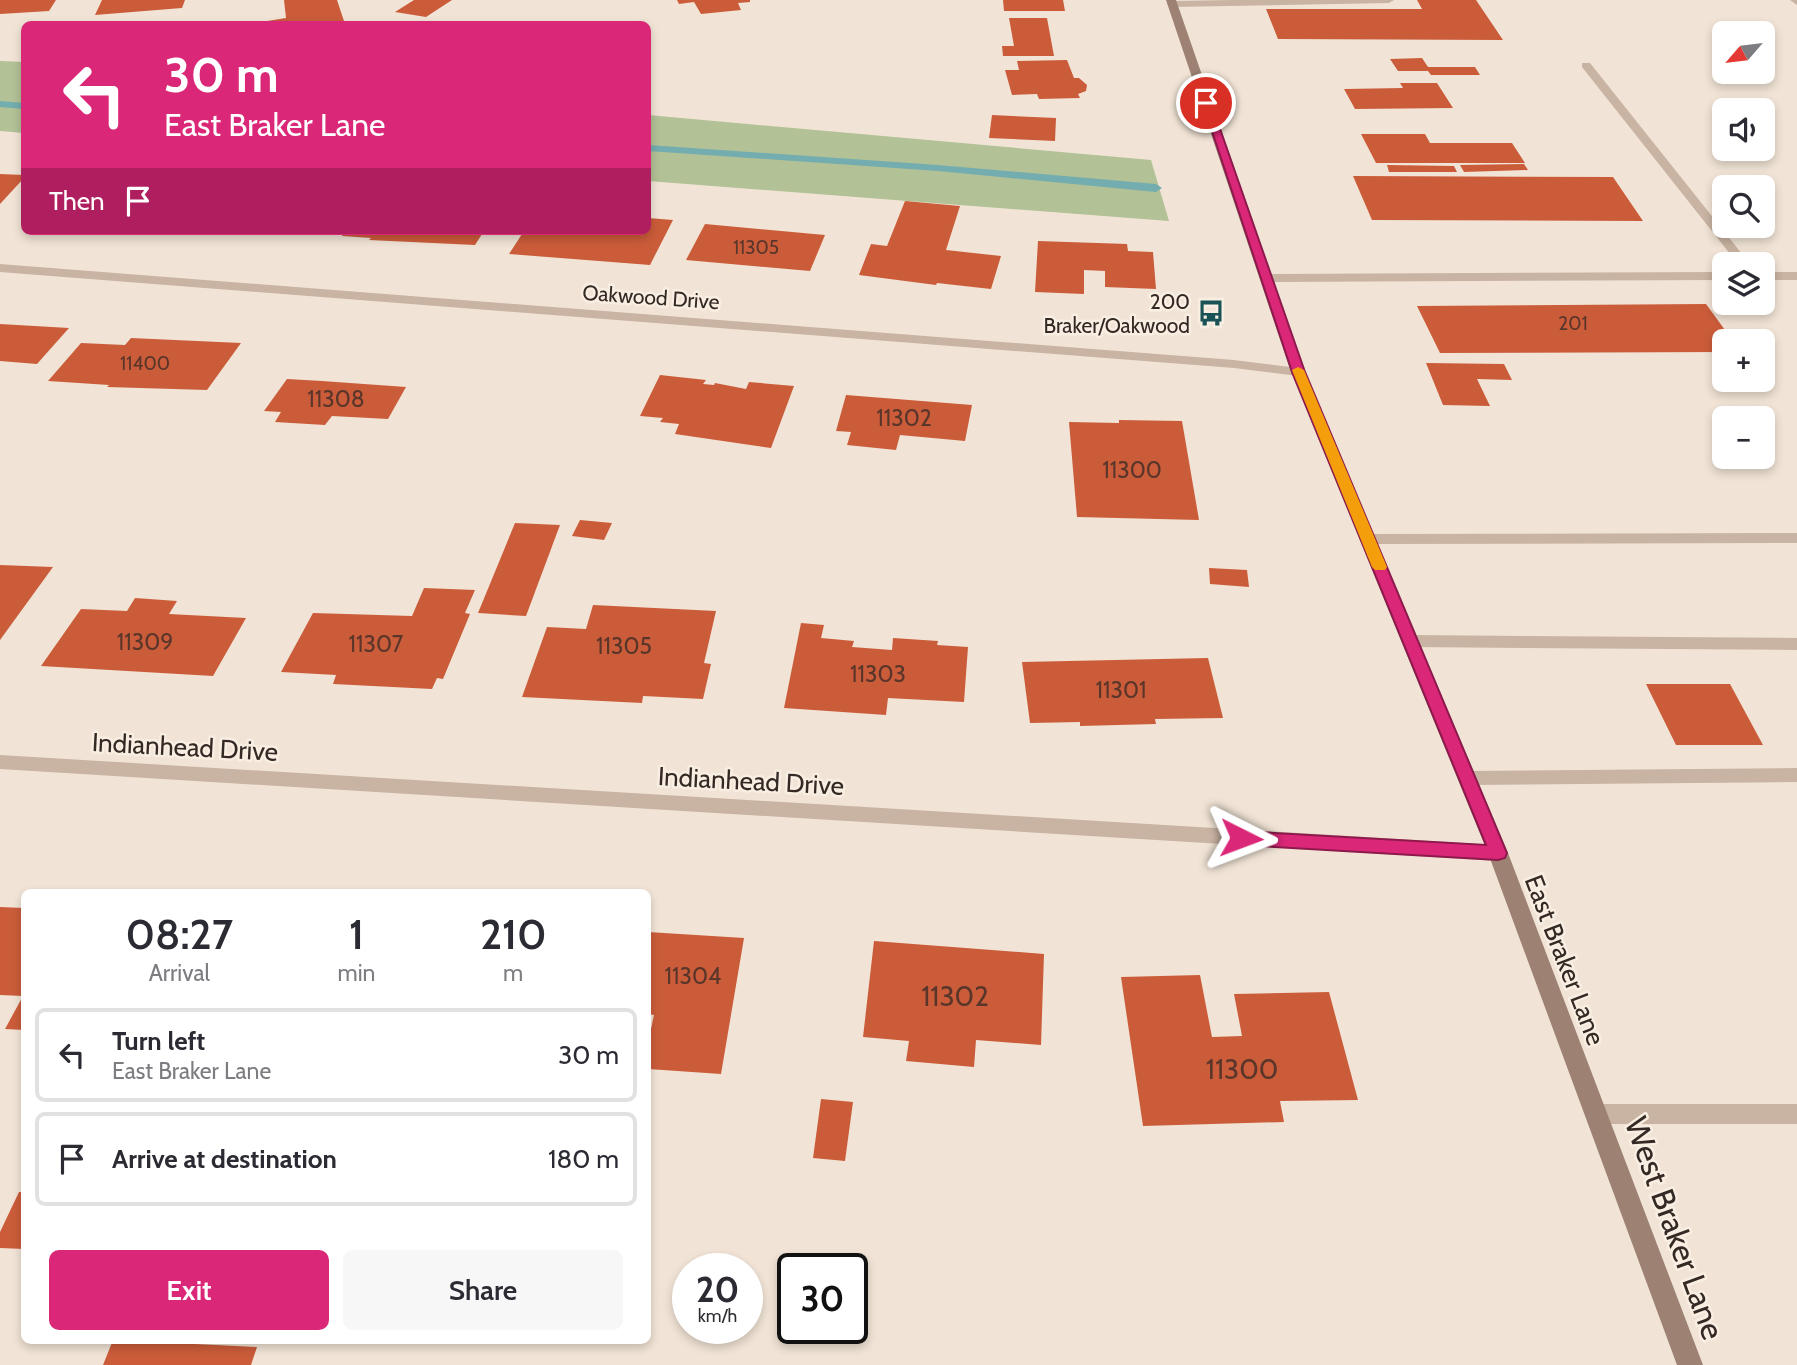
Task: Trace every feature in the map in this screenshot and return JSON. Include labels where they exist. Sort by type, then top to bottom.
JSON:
[{"type":"main road","name":"East Braker Lane","points":[[1172,2],[1298,372],[1498,853],[1598,1114]]},
{"type":"main road","name":"West Braker Lane","points":[[1598,1114],[1690,1365]]},
{"type":"street","points":[[1172,2],[1389,0]]},
{"type":"street","points":[[1586,65],[1734,252]]},
{"type":"street","name":"Oakwood Drive","points":[[0,268],[1234,364],[1298,372]]},
{"type":"street","points":[[1266,278],[1712,276]]},
{"type":"street","points":[[1775,276],[1797,276]]},
{"type":"street","points":[[1368,539],[1797,538]]},
{"type":"street","points":[[1410,641],[1797,643]]},
{"type":"street","name":"Indianhead Drive","points":[[0,762],[1498,853]]},
{"type":"street","points":[[1467,778],[1797,775]]},
{"type":"street","points":[[1598,1114],[1797,1114]]},
{"type":"green space","points":[[0,61],[21,62],[21,133],[0,131]]},
{"type":"green space","points":[[651,115],[1151,160],[1169,221],[651,181]]},
{"type":"building","points":[[0,0],[56,0],[49,11],[0,14]]},
{"type":"building","points":[[102,0],[185,0],[182,8],[95,15]]},
{"type":"building","points":[[284,0],[337,0],[344,21],[267,21],[286,18]]},
{"type":"building","points":[[414,0],[452,0],[426,17],[395,12]]},
{"type":"building","points":[[677,0],[750,2],[738,3],[741,10],[701,14],[694,2],[679,4]]},
{"type":"building","points":[[1003,0],[1063,0],[1065,11],[1004,11]]},
{"type":"building","points":[[1417,0],[1476,0],[1503,40],[1278,39],[1266,9],[1422,9]]},
{"type":"building","points":[[1009,18],[1047,18],[1054,56],[1003,56],[1002,46],[1014,46]]},
{"type":"building","points":[[1422,58],[1428,67],[1475,67],[1480,75],[1431,75],[1428,71],[1398,71],[1390,59]]},
{"type":"building","points":[[1067,60],[1074,78],[1079,78],[1087,85],[1086,91],[1078,94],[1080,98],[1039,99],[1037,94],[1012,95],[1005,70],[1019,70],[1017,61]]},
{"type":"building","points":[[1400,83],[1437,83],[1453,108],[1355,109],[1344,89],[1403,88]]},
{"type":"building","points":[[992,115],[1056,118],[1055,141],[989,138]]},
{"type":"building","points":[[1361,134],[1425,134],[1430,143],[1512,143],[1525,163],[1376,163]]},
{"type":"building","points":[[1524,164],[1528,170],[1464,172],[1460,165]]},
{"type":"building","points":[[1387,165],[1454,166],[1457,172],[1389,172]]},
{"type":"building","points":[[0,174],[21,175],[21,181],[0,204]]},
{"type":"building","points":[[1353,176],[1613,177],[1643,221],[1372,220]]},
{"type":"building","points":[[905,201],[960,206],[946,250],[1001,256],[991,289],[859,275],[871,244],[887,246]]},
{"type":"building","points":[[651,218],[673,220],[650,265],[509,254],[521,235],[651,235]]},
{"type":"building","points":[[705,224],[825,235],[810,271],[686,260]]},
{"type":"building","points":[[481,235],[475,245],[369,240],[371,238],[342,236]]},
{"type":"building","points":[[1038,241],[1127,244],[1128,251],[1153,252],[1156,289],[1105,287],[1105,271],[1084,270],[1084,294],[1035,292]]},
{"type":"building","points":[[1706,304],[1724,329],[1712,329],[1712,352],[1440,353],[1417,306]]},
{"type":"building","points":[[0,324],[69,328],[37,364],[0,361]]},
{"type":"building","points":[[131,338],[241,343],[207,390],[107,387],[109,385],[48,381],[81,343],[125,345]]},
{"type":"building","points":[[1426,363],[1504,364],[1512,380],[1477,379],[1490,406],[1443,405]]},
{"type":"building","points":[[660,375],[706,380],[703,384],[715,383],[746,389],[749,382],[794,386],[771,448],[675,434],[679,424],[660,422],[663,418],[640,416]]},
{"type":"building","points":[[287,379],[406,387],[388,419],[332,416],[325,425],[275,422],[281,412],[264,411]]},
{"type":"building","points":[[846,395],[972,405],[965,441],[900,435],[896,450],[847,445],[851,432],[836,431]]},
{"type":"building","points":[[1119,420],[1182,421],[1199,520],[1077,517],[1069,422],[1119,423]]},
{"type":"building","points":[[580,520],[612,523],[604,540],[572,536]]},
{"type":"building","points":[[515,523],[560,525],[526,616],[478,613]]},
{"type":"building","points":[[0,565],[53,567],[0,640]]},
{"type":"building","points":[[1209,568],[1247,570],[1249,587],[1210,584]]},
{"type":"building","points":[[424,588],[475,590],[465,613],[470,614],[443,679],[437,678],[432,689],[333,684],[336,675],[281,672],[313,613],[412,616]]},
{"type":"building","points":[[135,598],[177,601],[169,614],[246,618],[213,676],[41,666],[81,609],[127,611]]},
{"type":"building","points":[[593,605],[716,611],[704,663],[711,664],[703,699],[643,696],[642,703],[522,697],[547,627],[586,629]]},
{"type":"building","points":[[801,623],[824,625],[821,638],[854,641],[852,647],[892,650],[893,638],[938,641],[937,645],[968,647],[964,702],[888,698],[886,715],[784,708]]},
{"type":"building","points":[[1208,658],[1223,718],[1155,719],[1156,724],[1080,726],[1080,722],[1030,723],[1022,662]]},
{"type":"building","points":[[1646,684],[1730,684],[1763,745],[1676,745]]},
{"type":"building","points":[[0,907],[21,908],[21,996],[0,995]]},
{"type":"building","points":[[651,932],[744,938],[721,1074],[651,1069],[651,1029],[654,1015],[651,1014]]},
{"type":"building","points":[[874,941],[1044,954],[1041,1045],[976,1040],[974,1067],[906,1061],[909,1041],[863,1037]]},
{"type":"building","points":[[1200,975],[1212,1037],[1242,1036],[1234,994],[1329,992],[1358,1100],[1280,1101],[1284,1122],[1143,1126],[1121,977]]},
{"type":"building","points":[[21,1000],[21,1030],[5,1029]]},
{"type":"building","points":[[821,1099],[853,1102],[845,1161],[813,1158]]},
{"type":"building","points":[[21,1192],[21,1249],[0,1248],[0,1232]]},
{"type":"building","points":[[111,1344],[257,1347],[251,1365],[103,1365]]},
{"type":"waterway","points":[[0,104],[21,106]]},
{"type":"waterway","points":[[651,148],[938,168],[1156,188]]},
{"type":"slow traffic","points":[[1298,370],[1380,567]]},
{"type":"place","name":"200 Braker/Oakwood","points":[[1211,313]]},
{"type":"route","points":[[1206,103],[1298,372],[1498,853],[1241,838]]}]
